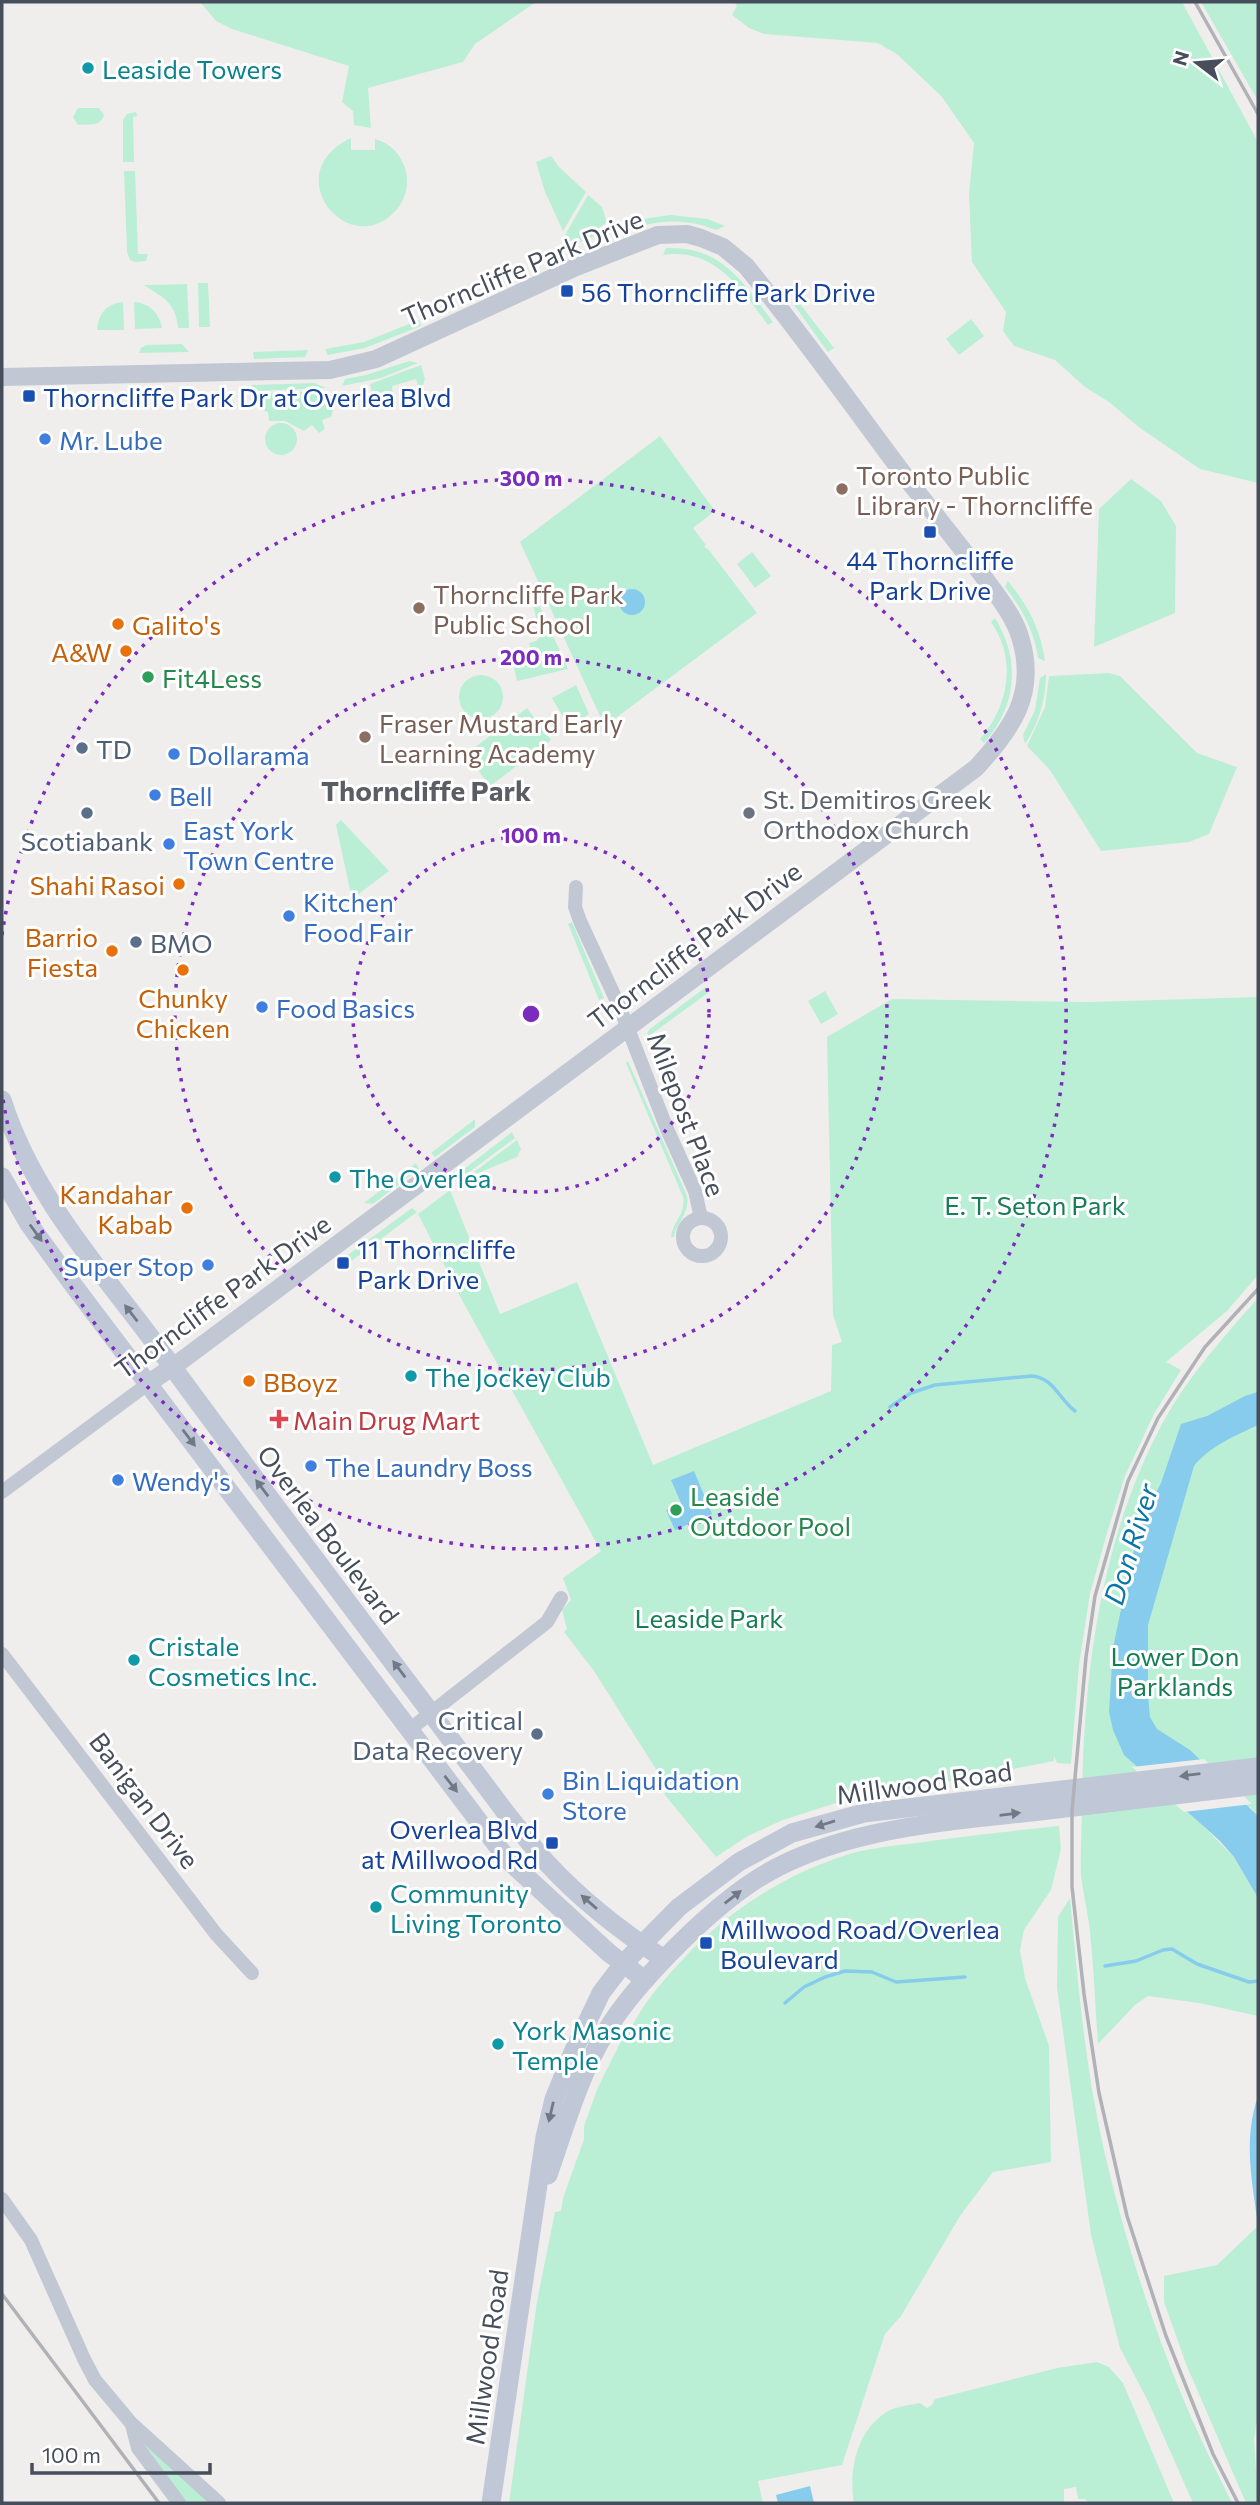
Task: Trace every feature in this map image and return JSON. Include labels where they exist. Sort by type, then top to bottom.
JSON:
[{"type":"main road","name":"Overlea Boulevard","points":[[2,1100],[23,1154],[46,1197],[89,1259],[506,1813],[548,1864],[589,1902],[664,1959]]},
{"type":"main road","name":"Overlea Boulevard","points":[[2,1177],[29,1224],[508,1860],[583,1931],[645,1980]]},
{"type":"main road","name":"Millwood Road","points":[[534,2217],[568,2116],[604,2034],[626,2002],[664,1959],[699,1923],[748,1885],[797,1858],[941,1813],[1258,1767]]},
{"type":"main road","name":"Millwood Road","points":[[491,2503],[545,2137],[554,2099],[591,2013],[610,1978],[679,1907],[739,1862],[792,1833],[864,1813],[941,1813],[1258,1785]]},
{"type":"street","name":"Thorncliffe Park Drive","points":[[2,377],[330,370],[376,359],[576,267],[658,235],[687,234],[723,247],[746,266],[1004,605],[1021,639],[1026,669],[1019,710],[1003,739],[976,768],[2,1492]]},
{"type":"street","name":"Milepost Place","points":[[576,887],[575,907],[580,921],[615,995],[667,1129],[695,1191],[701,1218]]},
{"type":"street","points":[[409,1730],[547,1622],[561,1598]]},
{"type":"street","name":"Banigan Drive","points":[[2,1654],[216,1934],[252,1973]]},
{"type":"street","points":[[2,2199],[32,2240],[95,2380],[131,2423],[219,2503]]},
{"type":"street","points":[[131,2423],[138,2448],[179,2503]]},
{"type":"green space","points":[[200,2],[536,2],[475,44],[463,62],[368,88],[371,128],[354,125],[353,111],[342,102],[349,66],[232,29],[216,21]]},
{"type":"green space","points":[[734,2],[1182,2],[1258,142],[1258,483],[1200,469],[1085,387],[1055,360],[1014,346],[1003,331],[1006,312],[972,262],[969,194],[974,143],[942,97],[898,55],[878,43],[764,34],[749,28],[732,15],[737,6]]},
{"type":"green space","points":[[1201,2],[1258,2],[1258,101]]},
{"type":"green space","points":[[78,108],[99,108],[104,115],[97,123],[78,125],[73,117]]},
{"type":"green space","points":[[136,112],[137,116],[133,117],[134,162],[123,162],[123,120],[127,114]]},
{"type":"green space","points":[[351,138],[351,150],[375,150],[375,139],[384,142],[401,159],[407,174],[404,198],[397,209],[379,223],[360,226],[342,220],[328,208],[320,191],[320,172],[329,154]]},
{"type":"green space","points":[[551,156],[586,192],[563,231],[545,192],[536,162]]},
{"type":"green space","points":[[124,171],[135,171],[138,254],[148,254],[146,261],[130,260],[127,252]]},
{"type":"green space","points":[[588,195],[602,207],[607,222],[599,228],[601,233],[572,246],[565,235]]},
{"type":"green space","points":[[671,215],[708,219],[725,226],[716,230],[693,223],[659,222],[626,232],[623,232],[621,227],[649,218]]},
{"type":"green space","points":[[666,248],[702,253],[716,260],[740,280],[773,322],[768,325],[737,285],[712,264],[681,254],[663,255]]},
{"type":"green space","points":[[198,283],[208,283],[210,327],[199,327]]},
{"type":"green space","points":[[187,284],[189,328],[178,328],[171,306],[144,285]]},
{"type":"green space","points":[[797,300],[834,348],[828,352],[794,305]]},
{"type":"green space","points":[[123,302],[124,330],[97,330],[104,311]]},
{"type":"green space","points":[[134,302],[145,304],[153,310],[162,328],[135,329]]},
{"type":"green space","points":[[971,319],[984,336],[959,355],[946,339]]},
{"type":"green space","points":[[419,320],[421,326],[365,348],[328,355],[325,349],[364,342]]},
{"type":"green space","points":[[182,344],[189,352],[139,353],[146,345]]},
{"type":"green space","points":[[308,350],[305,357],[254,359],[253,352]]},
{"type":"green space","points":[[409,361],[418,363],[381,378],[342,386],[345,379]]},
{"type":"green space","points":[[421,365],[425,379],[422,388],[419,388],[416,379],[392,386],[393,396],[374,401],[370,384]]},
{"type":"green space","points":[[314,383],[326,388],[251,391],[251,385]]},
{"type":"green space","points":[[322,391],[333,410],[331,417],[322,420],[325,429],[319,433],[312,425],[304,431],[285,421],[269,421],[268,412],[260,409],[253,396],[254,394]]},
{"type":"green space","points":[[281,423],[292,428],[297,439],[292,450],[281,455],[270,450],[265,439],[270,428]]},
{"type":"green space","points":[[660,436],[715,511],[693,528],[706,545],[704,547],[757,613],[613,720],[600,716],[520,542]]},
{"type":"green space","points":[[1131,479],[1161,501],[1176,526],[1175,613],[1094,647],[1099,509]]},
{"type":"green space","points":[[752,552],[771,576],[755,588],[737,564]]},
{"type":"green space","points":[[1008,581],[1032,618],[1045,661],[1038,658],[1034,638],[1026,620],[1005,587]]},
{"type":"green space","points":[[539,605],[568,669],[517,681],[510,650],[516,648],[520,662],[532,659],[529,643],[541,636],[533,606]]},
{"type":"green space","points":[[995,618],[1009,650],[1012,682],[1003,714],[984,743],[980,739],[998,712],[1006,682],[1004,651],[991,622]]},
{"type":"green space","points":[[1109,673],[1120,676],[1197,753],[1237,767],[1209,834],[1189,842],[1101,851],[1050,770],[1027,746],[1045,707],[1049,676]]},
{"type":"green space","points":[[1046,674],[1041,711],[1025,744],[1023,735],[1035,710],[1040,678]]},
{"type":"green space","points":[[481,675],[496,682],[503,697],[496,712],[481,719],[466,712],[459,697],[466,682]]},
{"type":"green space","points":[[576,685],[589,714],[570,729],[552,698]]},
{"type":"green space","points":[[527,708],[551,740],[490,786],[466,754]]},
{"type":"green space","points":[[341,820],[389,871],[352,899],[336,825]]},
{"type":"green space","points":[[572,922],[604,998],[599,1000],[568,924]]},
{"type":"green space","points":[[706,987],[709,992],[649,1036],[647,1033],[650,1029]]},
{"type":"green space","points":[[825,991],[838,1014],[821,1024],[808,1001]]},
{"type":"green space","name":"E. T. Seton Park","points":[[1258,997],[1258,1275],[1227,1311],[1166,1362],[1181,1370],[1154,1414],[1125,1476],[1090,1594],[1079,1665],[1071,1764],[1057,1763],[1054,1756],[1054,1761],[833,1804],[783,1820],[748,1836],[716,1857],[664,1794],[669,1790],[594,1671],[564,1632],[567,1629],[562,1610],[571,1600],[563,1578],[601,1551],[463,1302],[418,1214],[450,1190],[500,1314],[577,1282],[653,1465],[831,1391],[832,1345],[842,1342],[833,1315],[827,1037],[892,999],[1089,1002]]},
{"type":"green space","points":[[628,1061],[687,1196],[687,1208],[674,1237],[671,1237],[683,1208],[683,1197],[626,1063]]},
{"type":"green space","points":[[475,1119],[475,1127],[435,1157],[431,1153]]},
{"type":"green space","points":[[512,1132],[515,1138],[460,1179],[455,1176]]},
{"type":"green space","points":[[517,1140],[521,1149],[517,1157],[466,1178]]},
{"type":"green space","points":[[416,1163],[419,1169],[373,1204],[364,1203]]},
{"type":"green space","points":[[412,1208],[417,1212],[346,1265],[341,1260]]},
{"type":"green space","name":"Lower Don Parklands","points":[[1258,1298],[1258,1816],[1250,1807],[1187,1810],[1234,1857],[1258,1898],[1258,2016],[1199,2003],[1148,1996],[1135,2005],[1098,2044],[1090,1932],[1081,1875],[1081,1849],[1086,1711],[1098,1615],[1108,1568],[1137,1477],[1167,1415],[1203,1363]]},
{"type":"green space","points":[[1059,1826],[1061,1849],[1051,1890],[1024,1930],[1020,1950],[1025,1978],[1049,2046],[1051,2162],[993,2172],[960,2216],[901,2316],[885,2334],[842,2465],[758,2481],[763,2503],[509,2503],[537,2301],[555,2212],[561,2211],[584,2139],[584,2126],[598,2087],[625,2033],[628,2035],[645,2004],[660,1985],[718,1925],[777,1885],[820,1864],[852,1853],[879,1848]]},
{"type":"green space","points":[[1070,1898],[1092,2088],[1121,2218],[1165,2352],[1191,2417],[1232,2503],[1193,2503],[1148,2401],[1120,2348],[1091,2235],[1057,1988],[1058,1917]]},
{"type":"green space","points":[[1258,2226],[1258,2415],[1254,2439],[1258,2503],[1246,2503],[1186,2364],[1164,2302],[1164,2276],[1217,2265]]},
{"type":"green space","points":[[1097,2362],[1109,2367],[1123,2383],[1174,2503],[1088,2503],[1085,2499],[1078,2499],[1076,2487],[1064,2489],[1064,2503],[854,2503],[852,2477],[857,2451],[869,2428],[888,2411],[920,2403],[927,2408],[935,2399],[1057,2368]]},
{"type":"green space","points":[[144,2443],[210,2503],[185,2503],[142,2447]]},
{"type":"water","points":[[632,589],[641,593],[645,602],[641,611],[632,615],[623,611],[619,602],[623,593]]},
{"type":"water","points":[[1258,1392],[1258,1425],[1215,1447],[1194,1466],[1148,1625],[1148,1695],[1150,1717],[1157,1729],[1190,1750],[1258,1816],[1258,1898],[1234,1857],[1220,1841],[1124,1755],[1113,1730],[1109,1712],[1113,1648],[1131,1561],[1143,1518],[1161,1483],[1181,1424],[1207,1416]]},
{"type":"water","points":[[694,1471],[712,1514],[675,1530],[666,1510],[681,1503],[671,1480]]},
{"type":"water","points":[[1258,2096],[1258,2225],[1251,2176],[1250,2144],[1253,2112]]},
{"type":"water","points":[[810,2486],[814,2503],[778,2503],[776,2495]]},
{"type":"pier","points":[[1204,1759],[1252,1804],[1184,1812],[1132,1767]]},
{"type":"waterway","points":[[890,1407],[911,1393],[935,1385],[1031,1376],[1045,1380],[1075,1411]]},
{"type":"waterway","points":[[1105,1966],[1136,1961],[1172,1949],[1197,1964],[1249,1982],[1258,1981]]},
{"type":"waterway","points":[[785,2003],[804,1987],[845,1971],[872,1972],[896,1982],[965,1977]]},
{"type":"railway","points":[[1195,2],[1258,114]]},
{"type":"railway","points":[[1238,2503],[1213,2454],[1166,2336],[1127,2216],[1099,2093],[1084,1994],[1072,1887],[1072,1811],[1086,1657],[1095,1596],[1128,1481],[1158,1418],[1205,1347],[1258,1289]]},
{"type":"railway","points":[[2,2294],[159,2503]]},
{"type":"place","name":"Leaside Towers","points":[[88,68]]},
{"type":"place","name":"56 Thorncliffe Park Drive","points":[[567,291]]},
{"type":"place","name":"Thorncliffe Park Dr at Overlea Blvd","points":[[29,396]]},
{"type":"place","name":"Mr. Lube","points":[[45,439]]},
{"type":"place","name":"Toronto Public Library - Thorncliffe","points":[[842,489]]},
{"type":"place","name":"44 Thorncliffe Park Drive","points":[[930,532]]},
{"type":"place","name":"Thorncliffe Park Public School","points":[[419,608]]},
{"type":"place","name":"Galito's","points":[[118,624]]},
{"type":"place","name":"A&W","points":[[126,651]]},
{"type":"place","name":"Fit4Less","points":[[148,677]]},
{"type":"place","name":"Fraser Mustard Early Learning Academy","points":[[365,737]]},
{"type":"place","name":"TD","points":[[82,748]]},
{"type":"place","name":"Dollarama","points":[[174,754]]},
{"type":"place","name":"Bell","points":[[155,795]]},
{"type":"place","name":"Scotiabank","points":[[87,813]]},
{"type":"place","name":"St. Demitiros Greek Orthodox Church","points":[[749,813]]},
{"type":"place","name":"East York Town Centre","points":[[169,844]]},
{"type":"place","name":"Shahi Rasoi","points":[[179,884]]},
{"type":"place","name":"Kitchen Food Fair","points":[[289,916]]},
{"type":"place","name":"BMO","points":[[136,942]]},
{"type":"place","name":"Barrio Fiesta","points":[[112,951]]},
{"type":"place","name":"Chunky Chicken","points":[[183,970]]},
{"type":"place","name":"Food Basics","points":[[262,1007]]},
{"type":"place","name":"The Overlea","points":[[335,1177]]},
{"type":"place","name":"Kandahar Kabab","points":[[187,1208]]},
{"type":"place","name":"11 Thorncliffe Park Drive","points":[[343,1263]]},
{"type":"place","name":"Super Stop","points":[[208,1265]]},
{"type":"place","name":"The Jockey Club","points":[[411,1376]]},
{"type":"place","name":"BBoyz","points":[[249,1381]]},
{"type":"place","name":"Main Drug Mart","points":[[279,1419]]},
{"type":"place","name":"The Laundry Boss","points":[[311,1466]]},
{"type":"place","name":"Wendy's","points":[[118,1480]]},
{"type":"place","name":"Leaside Outdoor Pool","points":[[676,1510]]},
{"type":"place","name":"Cristale Cosmetics Inc.","points":[[134,1660]]},
{"type":"place","name":"Critical Data Recovery","points":[[537,1734]]},
{"type":"place","name":"Bin Liquidation Store","points":[[548,1794]]},
{"type":"place","name":"Overlea Blvd at Millwood Rd","points":[[552,1843]]},
{"type":"place","name":"Community Living Toronto","points":[[376,1907]]},
{"type":"place","name":"Millwood Road/Overlea Boulevard","points":[[706,1943]]},
{"type":"place","name":"York Masonic Temple","points":[[498,2044]]},
{"type":"district","name":"Thorncliffe Park","points":[[426,790]]},
{"type":"water label","name":"Don River","points":[[1130,1544]]},
{"type":"park label","name":"Leaside Park","points":[[709,1617]]}]
